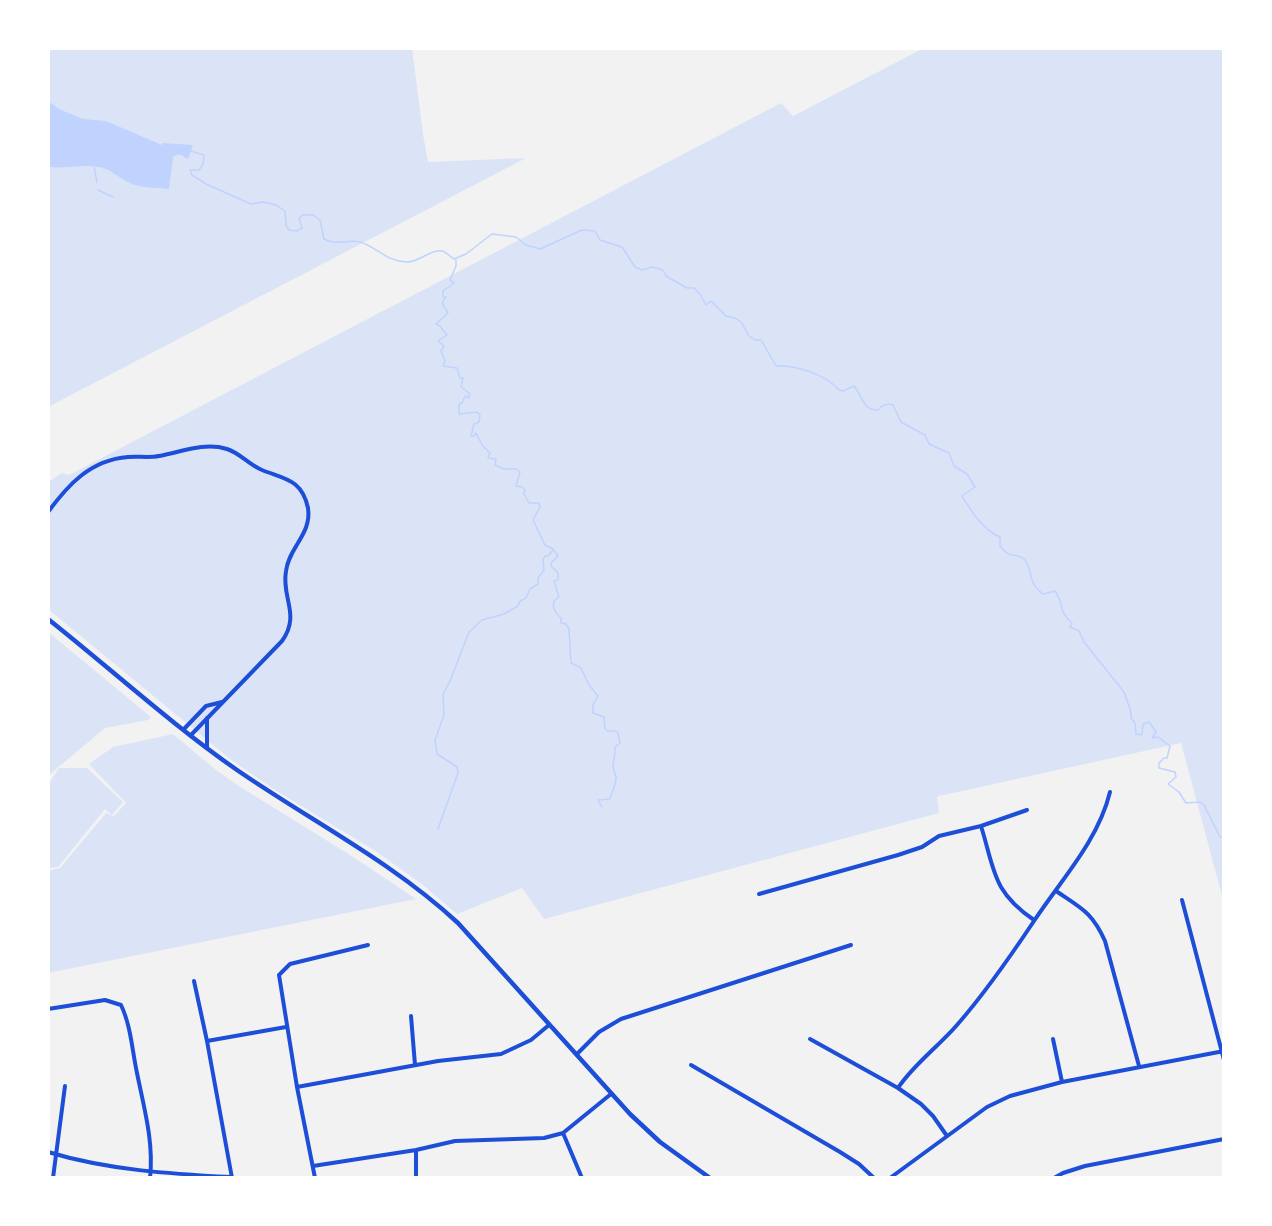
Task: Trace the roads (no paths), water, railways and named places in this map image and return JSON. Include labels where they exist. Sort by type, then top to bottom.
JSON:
[{"type":"street","points":[[48,512],[76,478],[111,460],[127,457],[158,457],[192,448],[229,449],[258,468],[292,481],[303,495],[308,508],[305,533],[290,557],[286,570],[285,583],[291,613],[289,630],[282,641],[191,735]]},
{"type":"street","points":[[48,619],[207,747],[261,786],[389,867],[424,892],[458,922],[611,1094],[660,1142],[710,1178]]},
{"type":"street","points":[[184,729],[206,706],[223,702]]},
{"type":"street","points":[[207,718],[207,747]]},
{"type":"street","points":[[898,1088],[911,1071],[970,1010],[1018,947],[1092,834],[1106,807],[1110,792]]},
{"type":"street","points":[[759,894],[898,855],[922,847],[939,836],[981,826],[1028,810]]},
{"type":"street","points":[[981,826],[999,886],[1016,907],[1034,920]]},
{"type":"street","points":[[1056,891],[1090,914],[1097,924],[1105,941],[1139,1066]]},
{"type":"street","points":[[1182,900],[1224,1060]]},
{"type":"street","points":[[315,1178],[286,1027],[280,972],[286,966],[368,945]]},
{"type":"street","points":[[577,1054],[599,1032],[621,1019],[851,945]]},
{"type":"street","points":[[48,1152],[150,1175],[232,1178],[194,981]]},
{"type":"street","points":[[48,1009],[93,1001],[112,1001],[121,1005],[128,1028],[152,1148],[150,1175]]},
{"type":"street","points":[[411,1016],[416,1065]]},
{"type":"street","points":[[297,1088],[416,1065],[507,1052],[531,1040],[549,1025]]},
{"type":"street","points":[[207,1041],[286,1027]]},
{"type":"street","points":[[810,1039],[898,1088],[927,1109],[947,1136]]},
{"type":"street","points":[[1053,1039],[1062,1082]]},
{"type":"street","points":[[890,1178],[1000,1100],[1062,1082],[1223,1051]]},
{"type":"street","points":[[691,1065],[840,1152],[859,1164],[874,1178]]},
{"type":"street","points":[[53,1178],[65,1086]]},
{"type":"street","points":[[313,1166],[416,1150],[455,1141],[536,1139],[563,1133],[611,1094]]},
{"type":"street","points":[[563,1133],[582,1178]]},
{"type":"street","points":[[1054,1178],[1085,1166],[1224,1139]]},
{"type":"street","points":[[416,1150],[416,1178]]},
{"type":"water","points":[[48,101],[59,109],[83,119],[106,121],[162,145],[162,143],[193,145],[188,159],[179,154],[173,157],[169,189],[133,184],[99,167],[48,167]]},
{"type":"waterway","points":[[191,151],[204,155],[203,164],[199,170],[190,170],[192,175],[206,184],[251,204],[263,202],[276,205],[285,211],[286,225],[289,230],[297,231],[302,228],[299,218],[303,215],[313,215],[320,220],[324,239],[333,242],[360,242],[387,257],[400,261],[416,260],[438,251],[454,259],[466,254],[492,234],[516,237],[526,245],[540,249],[582,230],[595,231],[600,240],[622,247],[635,267],[642,270],[652,267],[663,270],[666,276],[687,288],[694,288],[706,305],[711,301],[726,316],[741,322],[749,336],[755,340],[761,340],[776,366],[792,367],[818,375],[839,390],[843,391],[854,386],[869,408],[878,410],[887,404],[893,405],[901,422],[925,435],[929,444],[949,453],[954,466],[967,474],[975,487],[962,496],[974,514],[983,525],[1000,537],[1000,546],[1005,551],[1025,560],[1034,585],[1043,594],[1055,591],[1065,615],[1072,623],[1070,627],[1079,631],[1084,642],[1124,692],[1131,718],[1135,723],[1136,734],[1142,735],[1143,724],[1149,722],[1156,732],[1152,738],[1158,737],[1170,746],[1167,758],[1159,763],[1159,768],[1175,772],[1176,777],[1168,784],[1179,792],[1186,803],[1200,802],[1204,805],[1220,837],[1224,838]]},
{"type":"waterway","points":[[94,166],[97,182]]},
{"type":"waterway","points":[[98,190],[113,197]]},
{"type":"waterway","points":[[456,260],[450,280],[454,283],[443,291],[443,297],[446,297],[442,303],[448,313],[436,324],[447,335],[438,341],[444,346],[441,351],[445,361],[443,366],[457,368],[460,378],[463,378],[461,387],[469,393],[469,398],[465,396],[459,404],[459,414],[477,412],[480,415],[479,422],[474,424],[471,436],[476,433],[482,445],[490,453],[488,458],[496,459],[495,465],[504,469],[516,469],[520,472],[516,486],[525,490],[524,494],[529,503],[539,503],[540,507],[533,520],[545,545],[553,549],[558,556],[551,563],[558,573],[558,580],[554,581],[559,597],[554,601],[554,606],[561,618],[561,623],[566,624],[569,629],[571,663],[581,668],[589,685],[598,696],[593,705],[593,713],[604,717],[605,729],[618,733],[620,743],[615,747],[613,766],[616,782],[610,799],[598,800],[602,807]]},
{"type":"waterway","points":[[438,829],[458,773],[457,767],[437,754],[435,740],[444,715],[443,694],[469,632],[482,620],[504,614],[518,606],[520,601],[526,598],[530,589],[538,584],[538,578],[544,570],[543,560],[553,550]]}]
